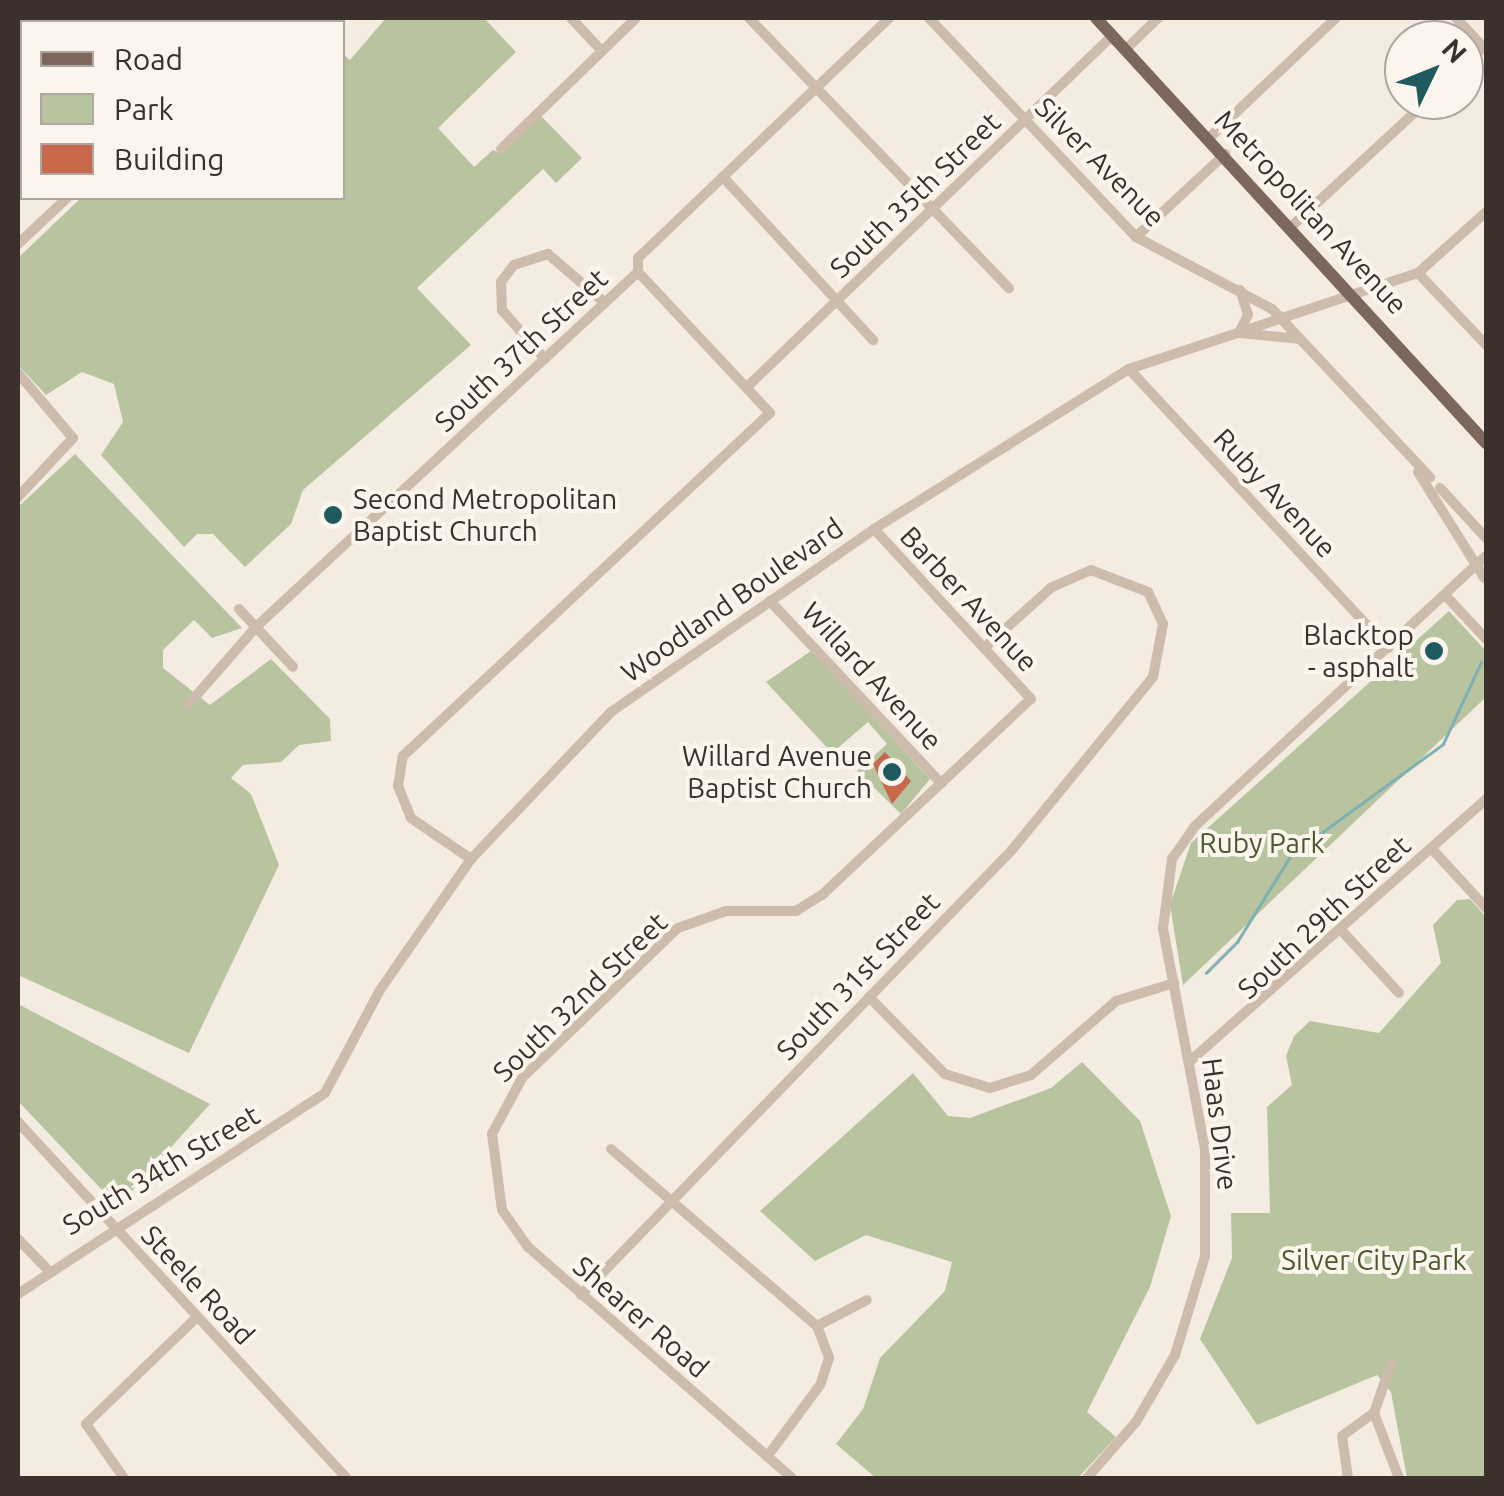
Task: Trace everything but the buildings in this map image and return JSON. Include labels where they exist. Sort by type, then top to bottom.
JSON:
[{"type":"main road","name":"Metropolitan Avenue","points":[[1096,18],[1292,226],[1486,443]]},
{"type":"street","points":[[571,18],[602,51]]},
{"type":"street","points":[[501,149],[636,18]]},
{"type":"street","points":[[749,18],[1009,288]]},
{"type":"street","name":"South 37th Street","points":[[188,706],[256,626],[638,272],[638,258],[888,18]]},
{"type":"street","name":"Silver Avenue","points":[[929,18],[1136,237],[1238,286],[1283,319],[1430,477]]},
{"type":"street","points":[[1126,49],[1158,18]]},
{"type":"street","points":[[1210,137],[1336,18]]},
{"type":"street","points":[[1456,18],[1486,47]]},
{"type":"street","name":"South 35th Street","points":[[748,386],[1113,35]]},
{"type":"street","points":[[1292,226],[1406,120]]},
{"type":"street","points":[[1136,237],[1225,154]]},
{"type":"street","points":[[722,177],[873,340]]},
{"type":"street","points":[[18,244],[65,200]]},
{"type":"street","points":[[1356,296],[1418,273],[1486,212]]},
{"type":"street","points":[[544,359],[502,310],[502,282],[514,265],[548,254],[605,303]]},
{"type":"street","points":[[471,858],[411,818],[398,786],[404,756],[770,414],[638,272]]},
{"type":"street","points":[[1418,273],[1486,344]]},
{"type":"street","points":[[1238,286],[1248,304],[1239,333],[1301,340]]},
{"type":"street","name":"Woodland Boulevard","points":[[282,1123],[334,1083],[380,990],[471,858],[598,722],[874,529],[1129,369],[1356,296]]},
{"type":"street","name":"Ruby Avenue","points":[[1129,369],[1388,648]]},
{"type":"street","points":[[18,372],[73,438],[18,497]]},
{"type":"street","points":[[1409,458],[1485,579]]},
{"type":"street","points":[[1440,488],[1486,538]]},
{"type":"street","name":"Barber Avenue","points":[[874,529],[1031,699]]},
{"type":"street","name":"Haas Drive","points":[[1087,1478],[1157,1390],[1198,1291],[1209,1187],[1162,894],[1180,844],[1486,556]]},
{"type":"street","name":"South 31st Street","points":[[581,1295],[1012,850],[1153,677],[1165,640],[1159,609],[1115,572],[1071,576],[984,648]]},
{"type":"street","points":[[1446,595],[1486,639]]},
{"type":"street","name":"Willard Avenue","points":[[770,601],[940,783]]},
{"type":"street","points":[[239,609],[293,667]]},
{"type":"street","name":"South 32nd Street","points":[[491,1168],[492,1134],[522,1078],[678,928],[726,911],[796,911],[1031,699]]},
{"type":"street","name":"South 29th Street","points":[[1190,1062],[1342,931],[1486,799]]},
{"type":"street","points":[[1432,850],[1486,908]]},
{"type":"street","points":[[1342,931],[1399,993]]},
{"type":"street","points":[[869,997],[958,1082],[1017,1082],[1116,1001],[1174,983]]},
{"type":"street","name":"Steele Road","points":[[18,1122],[346,1478]]},
{"type":"street","name":"South 34th Street","points":[[18,1294],[46,1268],[112,1225],[282,1123]]},
{"type":"street","points":[[611,1149],[818,1326],[829,1358],[820,1385],[767,1457]]},
{"type":"street","name":"Shearer Road","points":[[491,1168],[502,1210],[581,1295],[792,1478]]},
{"type":"street","points":[[18,1239],[46,1268]]},
{"type":"street","points":[[818,1326],[867,1300]]},
{"type":"street","points":[[124,1478],[86,1424],[197,1317]]},
{"type":"street","points":[[1348,1478],[1342,1436],[1374,1413],[1391,1364]]},
{"type":"street","points":[[1374,1413],[1399,1478]]},
{"type":"green space","points":[[386,18],[484,18],[516,52],[438,128],[474,167],[493,150],[502,154],[541,116],[582,158],[556,183],[543,169],[417,288],[471,345],[303,490],[291,524],[245,567],[213,534],[197,534],[184,547],[101,455],[123,422],[114,384],[82,372],[46,395],[18,365],[18,258],[79,200],[345,200],[345,56],[350,60]]},
{"type":"green space","points":[[75,454],[242,628],[212,638],[194,620],[163,650],[163,668],[210,705],[271,659],[330,719],[331,741],[299,745],[281,762],[243,765],[231,778],[251,794],[279,865],[189,1053],[18,975],[18,507]]},
{"type":"green space","name":"Ruby Park","points":[[1449,611],[1486,651],[1486,697],[1183,985],[1170,905],[1191,843]]},
{"type":"green space","points":[[811,651],[930,779],[901,814],[857,771],[887,744],[868,722],[832,753],[766,682]]},
{"type":"green space","name":"Silver City Park","points":[[1470,899],[1486,917],[1486,1478],[1407,1478],[1391,1392],[1377,1375],[1257,1425],[1200,1339],[1232,1258],[1231,1213],[1270,1213],[1267,1107],[1292,1085],[1286,1056],[1294,1036],[1310,1021],[1379,1033],[1441,963],[1433,925],[1457,900]]},
{"type":"green space","points":[[18,1004],[210,1104],[128,1195],[104,1192],[18,1101]]},
{"type":"green space","points":[[1082,1062],[1140,1121],[1171,1216],[1150,1287],[1087,1412],[1116,1437],[1078,1478],[876,1478],[836,1444],[863,1409],[880,1358],[945,1291],[952,1262],[866,1235],[815,1261],[760,1211],[913,1073],[948,1116],[970,1118],[1051,1088]]},
{"type":"waterway","points":[[1206,973],[1237,942],[1291,855],[1443,744],[1481,662]]},
{"type":"place","name":"Second Metropolitan Baptist Church","points":[[333,515]]},
{"type":"place","name":"Blacktop - asphalt","points":[[1434,651]]},
{"type":"place","name":"Willard Avenue Baptist Church","points":[[892,772]]}]
